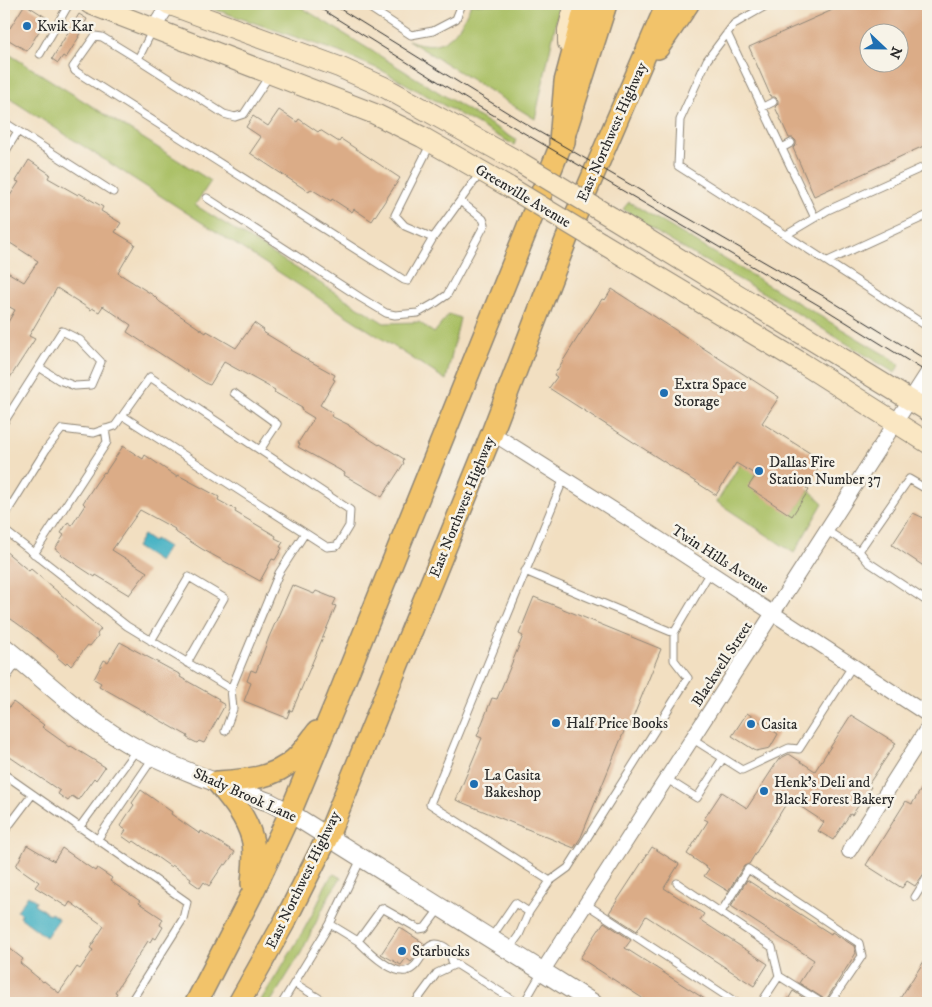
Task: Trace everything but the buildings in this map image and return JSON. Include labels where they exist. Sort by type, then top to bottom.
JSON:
[{"type":"highway","points":[[562,142],[567,82],[588,4]]},
{"type":"main road","name":"Greenville Avenue","points":[[90,4],[375,114],[432,142],[802,363],[928,443]]},
{"type":"main road","name":"Greenville Avenue","points":[[169,4],[339,67],[384,87],[521,163],[928,411]]},
{"type":"main road","points":[[567,82],[568,30],[575,4]]},
{"type":"main road","points":[[196,1003],[252,894],[290,813],[337,700],[562,142],[606,4]]},
{"type":"main road","name":"East Northwest Highway","points":[[239,1003],[328,836],[492,433],[575,217],[667,4]]},
{"type":"main road","points":[[635,81],[688,4]]},
{"type":"main road","points":[[217,782],[256,778],[276,772],[295,759],[319,729],[337,700]]},
{"type":"main road","points":[[217,782],[234,802],[247,823],[253,839],[252,894]]},
{"type":"street","points":[[153,29],[169,4]]},
{"type":"street","name":"Blackwell Street","points":[[542,972],[928,372]]},
{"type":"street","name":"Twin Hills Avenue","points":[[492,433],[774,613],[928,715]]},
{"type":"street","name":"Shady Brook Lane","points":[[4,648],[70,704],[137,748],[269,802],[290,813],[592,1003]]},
{"type":"street","points":[[849,851],[928,727]]},
{"type":"lane","points":[[40,54],[69,4]]},
{"type":"lane","points":[[364,4],[411,35],[433,31],[456,18],[462,4]]},
{"type":"lane","points":[[770,4],[734,24],[707,60],[680,120],[678,166],[928,327]]},
{"type":"lane","points":[[138,59],[153,29]]},
{"type":"lane","points":[[727,33],[815,218]]},
{"type":"lane","points":[[271,73],[244,114],[235,117],[224,114],[102,37],[95,36],[73,67],[75,72],[404,280],[408,281],[433,238],[482,171]]},
{"type":"lane","points":[[763,107],[773,102]]},
{"type":"lane","points":[[4,122],[113,192]]},
{"type":"lane","points":[[4,154],[18,131]]},
{"type":"lane","points":[[432,142],[395,215],[405,226],[433,238]]},
{"type":"lane","points":[[782,148],[791,143]]},
{"type":"lane","points":[[786,235],[828,210],[928,165]]},
{"type":"lane","points":[[206,198],[361,298],[386,313],[395,315],[418,313],[447,295],[485,224],[483,219],[460,201]]},
{"type":"lane","points":[[828,261],[928,215]]},
{"type":"lane","points":[[4,422],[39,367],[62,331],[80,340],[101,362],[91,385],[74,386],[59,380],[39,367]]},
{"type":"lane","points":[[4,517],[47,448],[62,429],[94,433],[116,426],[150,377],[350,510],[349,526],[337,546],[327,547],[123,416]]},
{"type":"lane","points":[[234,393],[277,424],[260,450]]},
{"type":"lane","points":[[34,554],[107,442],[106,429]]},
{"type":"lane","points":[[550,882],[430,804],[564,478]]},
{"type":"lane","points":[[858,551],[909,479],[928,490]]},
{"type":"lane","points":[[4,530],[127,626],[231,689]]},
{"type":"lane","points":[[827,531],[858,551],[868,562],[928,602]]},
{"type":"lane","points":[[224,731],[233,710],[231,689],[279,573],[305,533]]},
{"type":"lane","points":[[525,571],[674,633]]},
{"type":"lane","points":[[508,951],[519,935],[529,912],[550,882],[568,868],[688,678],[674,660],[674,633],[710,572]]},
{"type":"lane","points":[[151,641],[188,578],[224,598],[187,663]]},
{"type":"lane","points":[[4,681],[19,660]]},
{"type":"lane","points":[[693,739],[742,770],[789,748],[799,749],[853,665]]},
{"type":"lane","points":[[79,828],[137,748]]},
{"type":"lane","points":[[97,840],[154,756]]},
{"type":"lane","points":[[667,779],[697,798],[723,758]]},
{"type":"lane","points":[[4,774],[187,902],[183,919],[130,1003]]},
{"type":"lane","points":[[4,832],[32,795]]},
{"type":"lane","points":[[282,1003],[330,924],[361,859]]},
{"type":"lane","points":[[721,912],[748,869],[858,943],[862,956],[830,1003]]},
{"type":"lane","points":[[915,897],[928,876]]},
{"type":"lane","points":[[678,883],[772,947],[779,976],[822,1003]]},
{"type":"lane","points":[[490,939],[515,903],[529,912]]},
{"type":"lane","points":[[586,904],[737,1003]]},
{"type":"lane","points":[[358,941],[382,908],[419,929],[425,928],[440,908]]},
{"type":"lane","points":[[330,924],[358,941],[369,953],[397,971],[405,972],[412,969],[432,944],[445,947],[450,953],[453,965]]},
{"type":"lane","points":[[415,1003],[437,973],[456,964],[518,1003]]},
{"type":"lane","points":[[524,1003],[542,972]]},
{"type":"lane","points":[[761,1003],[779,976]]},
{"type":"lane","points":[[294,983],[327,1003]]},
{"type":"green space","points":[[202,4],[296,4],[516,140],[514,145],[383,71],[339,52]]},
{"type":"green space","points":[[471,4],[560,4],[535,119],[408,40],[421,44],[440,43],[455,32]]},
{"type":"green space","points":[[4,51],[211,181],[195,205],[384,323],[419,322],[434,333],[449,314],[460,318],[446,380],[4,95]]},
{"type":"green space","points":[[629,202],[892,359],[899,365],[895,373],[774,299],[659,234],[623,209]]},
{"type":"green space","points":[[765,447],[750,471],[756,475],[749,487],[792,515],[809,490],[823,503],[794,553],[717,502],[747,453]]},
{"type":"green space","points":[[334,874],[341,878],[330,894],[301,953],[270,1003],[259,1003],[296,943],[326,884]]},
{"type":"water","points":[[143,535],[153,542],[155,539],[168,547],[159,562],[136,547]]},
{"type":"water","points":[[28,895],[36,901],[34,904],[59,919],[46,937],[20,917],[22,914],[17,911]]},
{"type":"tram line","points":[[313,4],[476,105],[820,306],[928,373]]},
{"type":"tram line","points":[[332,4],[534,129],[825,297],[928,361]]},
{"type":"place","name":"Kwik Kar","points":[[27,26]]},
{"type":"place","name":"Extra Space Storage","points":[[664,393]]},
{"type":"place","name":"Dallas Fire Station Number 37","points":[[759,471]]},
{"type":"place","name":"Half Price Books","points":[[556,723]]},
{"type":"place","name":"Casita","points":[[751,724]]},
{"type":"place","name":"La Casita Bakeshop","points":[[474,784]]},
{"type":"place","name":"Henk's Deli and Black Forest Bakery","points":[[764,791]]},
{"type":"place","name":"Starbucks","points":[[402,951]]}]
